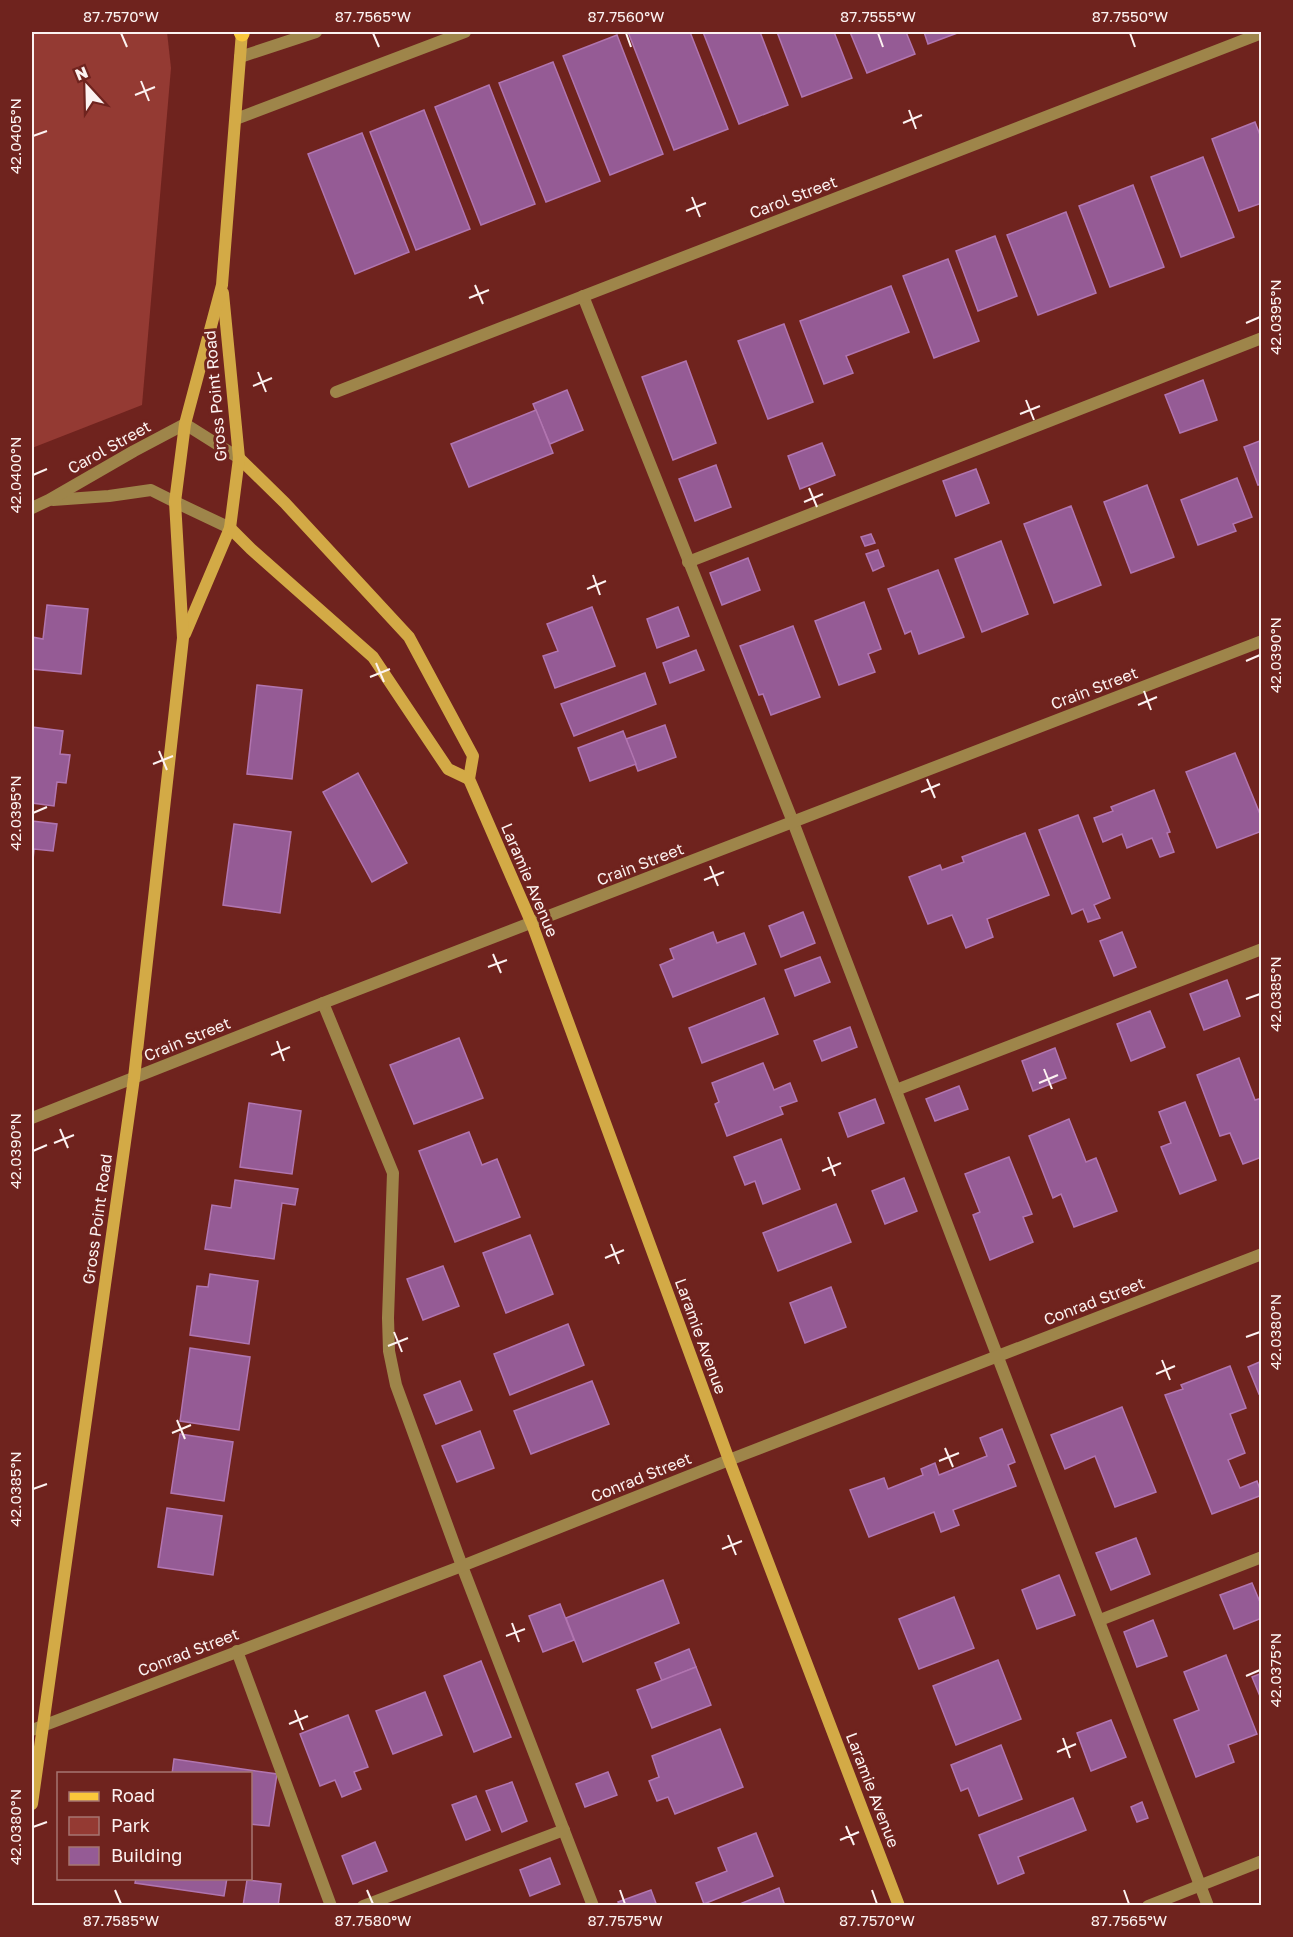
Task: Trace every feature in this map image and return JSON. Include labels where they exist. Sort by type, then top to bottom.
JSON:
[{"type":"main road","name":"Gross Point Road","points":[[32,1804],[36,1728],[134,1078],[183,638],[175,502],[185,424],[222,285],[242,32]]},
{"type":"main road","name":"Gross Point Road","points":[[183,638],[230,528],[239,458],[222,285]]},
{"type":"main road","name":"Laramie Avenue","points":[[239,458],[285,503],[409,637],[473,756],[470,778],[532,924],[729,1460],[899,1905]]},
{"type":"main road","points":[[230,528],[373,657],[448,769],[470,778]]},
{"type":"street","points":[[240,57],[316,32]]},
{"type":"street","points":[[236,119],[465,32]]},
{"type":"street","name":"Carol Street","points":[[336,392],[1262,33]]},
{"type":"street","points":[[583,296],[793,822],[1208,1905]]},
{"type":"street","points":[[688,562],[1262,338]]},
{"type":"street","points":[[185,424],[239,458]]},
{"type":"street","name":"Carol Street","points":[[32,507],[49,500],[185,424]]},
{"type":"street","name":"Carol Street","points":[[49,500],[109,496],[151,490],[230,528]]},
{"type":"street","name":"Crain Street","points":[[32,1118],[323,1003],[1262,641]]},
{"type":"street","points":[[896,1090],[1262,949]]},
{"type":"street","points":[[323,1003],[393,1173],[388,1318],[390,1351],[396,1384],[462,1566],[592,1905]]},
{"type":"street","name":"Conrad Street","points":[[36,1728],[462,1566],[1262,1254]]},
{"type":"street","points":[[1100,1620],[1262,1557]]},
{"type":"street","points":[[237,1651],[331,1905]]},
{"type":"street","points":[[363,1905],[564,1830]]},
{"type":"street","points":[[1148,1905],[1262,1861]]},
{"type":"green space","points":[[32,32],[167,32],[171,68],[142,405],[32,448]]},
{"type":"building","points":[[628,32],[690,32],[728,129],[674,150]]},
{"type":"building","points":[[703,32],[760,32],[788,105],[739,124]]},
{"type":"building","points":[[777,32],[834,32],[852,78],[802,97]]},
{"type":"building","points":[[850,32],[906,32],[915,54],[867,73]]},
{"type":"building","points":[[924,32],[960,32],[928,44]]},
{"type":"building","points":[[617,35],[663,154],[610,175],[563,56]]},
{"type":"building","points":[[553,62],[600,181],[546,202],[499,83]]},
{"type":"building","points":[[489,85],[535,204],[481,225],[435,107]]},
{"type":"building","points":[[424,110],[470,229],[416,250],[370,132]]},
{"type":"building","points":[[1255,122],[1262,140],[1262,203],[1239,211],[1212,139]]},
{"type":"building","points":[[362,133],[409,252],[355,274],[308,154]]},
{"type":"building","points":[[1203,157],[1234,237],[1181,257],[1151,177]]},
{"type":"building","points":[[1133,185],[1164,267],[1110,287],[1079,206]]},
{"type":"building","points":[[1066,212],[1096,293],[1038,315],[1007,235]]},
{"type":"building","points":[[995,236],[1017,296],[978,311],[956,251]]},
{"type":"building","points":[[948,259],[979,341],[934,358],[903,276]]},
{"type":"building","points":[[891,286],[909,332],[846,356],[853,373],[824,384],[800,321]]},
{"type":"building","points":[[784,324],[813,402],[768,419],[738,341]]},
{"type":"building","points":[[686,361],[716,443],[673,460],[642,377]]},
{"type":"building","points":[[1203,380],[1217,420],[1180,433],[1165,395]]},
{"type":"building","points":[[567,390],[583,430],[550,444],[533,404]]},
{"type":"building","points":[[536,410],[553,453],[469,487],[451,444]]},
{"type":"building","points":[[1262,440],[1262,484],[1258,485],[1244,447]]},
{"type":"building","points":[[822,443],[835,475],[800,489],[788,456]]},
{"type":"building","points":[[716,465],[731,507],[695,521],[679,479]]},
{"type":"building","points":[[976,469],[989,503],[956,516],[943,481]]},
{"type":"building","points":[[1237,478],[1252,517],[1233,524],[1236,531],[1198,545],[1181,500]]},
{"type":"building","points":[[1147,485],[1174,557],[1131,573],[1104,502]]},
{"type":"building","points":[[1071,506],[1101,585],[1054,603],[1024,524]]},
{"type":"building","points":[[871,534],[875,543],[865,546],[861,537]]},
{"type":"building","points":[[1001,541],[1028,614],[982,632],[955,559]]},
{"type":"building","points":[[878,550],[884,566],[873,571],[866,554]]},
{"type":"building","points":[[748,558],[760,590],[722,605],[710,573]]},
{"type":"building","points":[[938,570],[964,637],[919,654],[911,631],[905,634],[888,589]]},
{"type":"building","points":[[864,602],[881,649],[868,654],[875,672],[839,685],[815,621]]},
{"type":"building","points":[[47,605],[88,609],[81,674],[32,669],[32,637],[43,639]]},
{"type":"building","points":[[592,607],[615,666],[555,688],[543,656],[558,651],[547,624]]},
{"type":"building","points":[[678,607],[689,636],[657,648],[647,619]]},
{"type":"building","points":[[793,626],[820,697],[771,715],[763,694],[759,695],[740,646]]},
{"type":"building","points":[[696,650],[704,670],[670,683],[663,663]]},
{"type":"building","points":[[645,673],[656,704],[574,736],[561,704]]},
{"type":"building","points":[[257,685],[302,690],[292,779],[247,774]]},
{"type":"building","points":[[665,725],[676,757],[638,771],[626,739]]},
{"type":"building","points":[[32,727],[63,731],[60,754],[70,755],[66,783],[57,782],[54,806],[32,803]]},
{"type":"building","points":[[623,731],[636,764],[590,781],[578,748]]},
{"type":"building","points":[[1235,753],[1262,819],[1262,831],[1217,848],[1186,772]]},
{"type":"building","points":[[358,773],[407,863],[372,882],[323,792]]},
{"type":"building","points":[[1154,790],[1170,832],[1167,833],[1174,852],[1160,857],[1152,838],[1127,848],[1122,834],[1103,842],[1094,818],[1113,811],[1111,807]]},
{"type":"building","points":[[1078,815],[1110,898],[1094,905],[1100,918],[1088,922],[1083,909],[1072,914],[1039,830]]},
{"type":"building","points":[[32,821],[57,824],[53,851],[34,849],[32,871]]},
{"type":"building","points":[[234,824],[291,832],[280,913],[223,905]]},
{"type":"building","points":[[1025,833],[1049,895],[987,919],[993,937],[966,948],[952,915],[928,924],[909,877],[940,865],[942,870],[964,862],[962,857]]},
{"type":"building","points":[[803,912],[815,943],[781,957],[769,926]]},
{"type":"building","points":[[713,932],[717,943],[744,933],[756,964],[673,997],[660,965],[674,959],[670,949]]},
{"type":"building","points":[[1122,932],[1136,967],[1114,976],[1100,941]]},
{"type":"building","points":[[820,957],[830,982],[795,996],[785,970]]},
{"type":"building","points":[[1227,980],[1240,1016],[1204,1030],[1190,994]]},
{"type":"building","points":[[764,998],[778,1034],[702,1063],[689,1028]]},
{"type":"building","points":[[1150,1011],[1165,1047],[1131,1061],[1117,1024]]},
{"type":"building","points":[[850,1027],[857,1047],[822,1061],[814,1041]]},
{"type":"building","points":[[459,1038],[483,1098],[414,1124],[390,1065]]},
{"type":"building","points":[[1055,1048],[1066,1078],[1033,1091],[1022,1061]]},
{"type":"building","points":[[1239,1058],[1255,1100],[1262,1098],[1262,1157],[1243,1164],[1230,1133],[1220,1136],[1197,1075]]},
{"type":"building","points":[[763,1063],[774,1090],[790,1083],[797,1101],[780,1107],[783,1114],[727,1136],[715,1104],[719,1102],[712,1083]]},
{"type":"building","points":[[959,1086],[968,1109],[935,1121],[926,1099]]},
{"type":"building","points":[[875,1099],[884,1123],[848,1137],[839,1113]]},
{"type":"building","points":[[1185,1102],[1216,1180],[1180,1194],[1161,1147],[1171,1143],[1159,1112]]},
{"type":"building","points":[[249,1103],[301,1111],[292,1174],[240,1167]]},
{"type":"building","points":[[1069,1119],[1086,1162],[1096,1158],[1117,1211],[1074,1227],[1061,1194],[1053,1198],[1029,1136]]},
{"type":"building","points":[[469,1132],[482,1165],[497,1159],[520,1217],[455,1242],[419,1151]]},
{"type":"building","points":[[781,1139],[800,1189],[763,1204],[755,1181],[745,1185],[734,1157]]},
{"type":"building","points":[[1009,1157],[1032,1214],[1023,1217],[1033,1242],[990,1260],[973,1215],[980,1212],[965,1174]]},
{"type":"building","points":[[904,1178],[917,1211],[885,1224],[872,1191]]},
{"type":"building","points":[[235,1180],[298,1189],[295,1205],[282,1203],[274,1259],[205,1249],[212,1205],[231,1208]]},
{"type":"building","points":[[836,1204],[851,1242],[778,1271],[763,1233]]},
{"type":"building","points":[[530,1235],[553,1294],[506,1313],[483,1253]]},
{"type":"building","points":[[443,1266],[459,1306],[423,1320],[407,1279]]},
{"type":"building","points":[[210,1274],[258,1281],[249,1344],[190,1335],[197,1286],[208,1287]]},
{"type":"building","points":[[831,1287],[846,1327],[805,1343],[790,1303]]},
{"type":"building","points":[[568,1324],[584,1365],[510,1395],[494,1354]]},
{"type":"building","points":[[190,1348],[250,1357],[239,1430],[180,1421]]},
{"type":"building","points":[[1262,1361],[1262,1393],[1259,1394],[1248,1367]]},
{"type":"building","points":[[1230,1366],[1246,1408],[1230,1414],[1245,1453],[1228,1460],[1240,1488],[1257,1481],[1262,1495],[1212,1514],[1165,1395],[1183,1389],[1181,1385]]},
{"type":"building","points":[[460,1381],[472,1410],[436,1424],[424,1395]]},
{"type":"building","points":[[592,1381],[609,1424],[531,1454],[514,1411]]},
{"type":"building","points":[[1122,1407],[1156,1492],[1115,1507],[1095,1456],[1065,1469],[1051,1435]]},
{"type":"building","points":[[1002,1429],[1015,1462],[1008,1465],[1016,1486],[953,1510],[959,1525],[941,1532],[934,1512],[869,1537],[850,1490],[884,1478],[888,1489],[923,1475],[921,1469],[935,1463],[939,1475],[987,1456],[980,1438]]},
{"type":"building","points":[[480,1431],[494,1468],[457,1482],[442,1446]]},
{"type":"building","points":[[180,1434],[233,1442],[224,1501],[171,1493]]},
{"type":"building","points":[[167,1508],[222,1516],[213,1575],[158,1567]]},
{"type":"building","points":[[1136,1538],[1150,1574],[1111,1590],[1096,1553]]},
{"type":"building","points":[[1059,1575],[1075,1615],[1037,1629],[1022,1590]]},
{"type":"building","points":[[663,1580],[679,1623],[583,1662],[566,1618]]},
{"type":"building","points":[[1252,1583],[1262,1607],[1262,1618],[1234,1629],[1220,1595]]},
{"type":"building","points":[[954,1597],[974,1648],[919,1669],[899,1619]]},
{"type":"building","points":[[560,1604],[574,1640],[543,1652],[529,1616]]},
{"type":"building","points":[[1153,1620],[1167,1656],[1137,1667],[1124,1632]]},
{"type":"building","points":[[689,1649],[696,1667],[662,1681],[655,1663]]},
{"type":"building","points":[[1226,1655],[1257,1734],[1228,1745],[1234,1762],[1196,1777],[1174,1720],[1199,1710],[1184,1672]]},
{"type":"building","points":[[998,1660],[1021,1719],[956,1745],[933,1686]]},
{"type":"building","points":[[481,1661],[511,1737],[474,1752],[444,1676]]},
{"type":"building","points":[[696,1667],[711,1705],[652,1728],[637,1690]]},
{"type":"building","points":[[1262,1673],[1262,1701],[1252,1677]]},
{"type":"building","points":[[425,1692],[442,1735],[393,1754],[376,1711]]},
{"type":"building","points":[[348,1715],[368,1767],[354,1772],[361,1789],[342,1797],[335,1780],[320,1786],[300,1734]]},
{"type":"building","points":[[1111,1720],[1126,1757],[1091,1771],[1077,1733]]},
{"type":"building","points":[[720,1729],[743,1787],[675,1814],[668,1797],[657,1801],[649,1781],[659,1777],[652,1756]]},
{"type":"building","points":[[1001,1745],[1022,1799],[979,1816],[968,1788],[961,1791],[951,1765]]},
{"type":"building","points":[[174,1759],[277,1774],[269,1826],[252,1824],[252,1772],[172,1772]]},
{"type":"building","points":[[608,1772],[617,1795],[585,1807],[576,1784]]},
{"type":"building","points":[[512,1782],[527,1821],[502,1832],[486,1791]]},
{"type":"building","points":[[476,1796],[490,1830],[466,1840],[452,1805]]},
{"type":"building","points":[[1073,1798],[1086,1830],[1018,1857],[1024,1873],[998,1884],[979,1835]]},
{"type":"building","points":[[1142,1802],[1148,1818],[1137,1822],[1131,1807]]},
{"type":"building","points":[[756,1833],[773,1876],[704,1904],[696,1883],[727,1871],[718,1848]]},
{"type":"building","points":[[375,1842],[387,1871],[353,1884],[342,1856]]},
{"type":"building","points":[[550,1858],[560,1884],[530,1896],[520,1870]]},
{"type":"building","points":[[136,1880],[227,1880],[224,1896],[135,1883]]},
{"type":"building","points":[[247,1880],[281,1884],[278,1906],[243,1906]]},
{"type":"building","points":[[779,1888],[785,1906],[735,1906]]},
{"type":"building","points":[[651,1890],[657,1906],[620,1906],[618,1902]]}]
